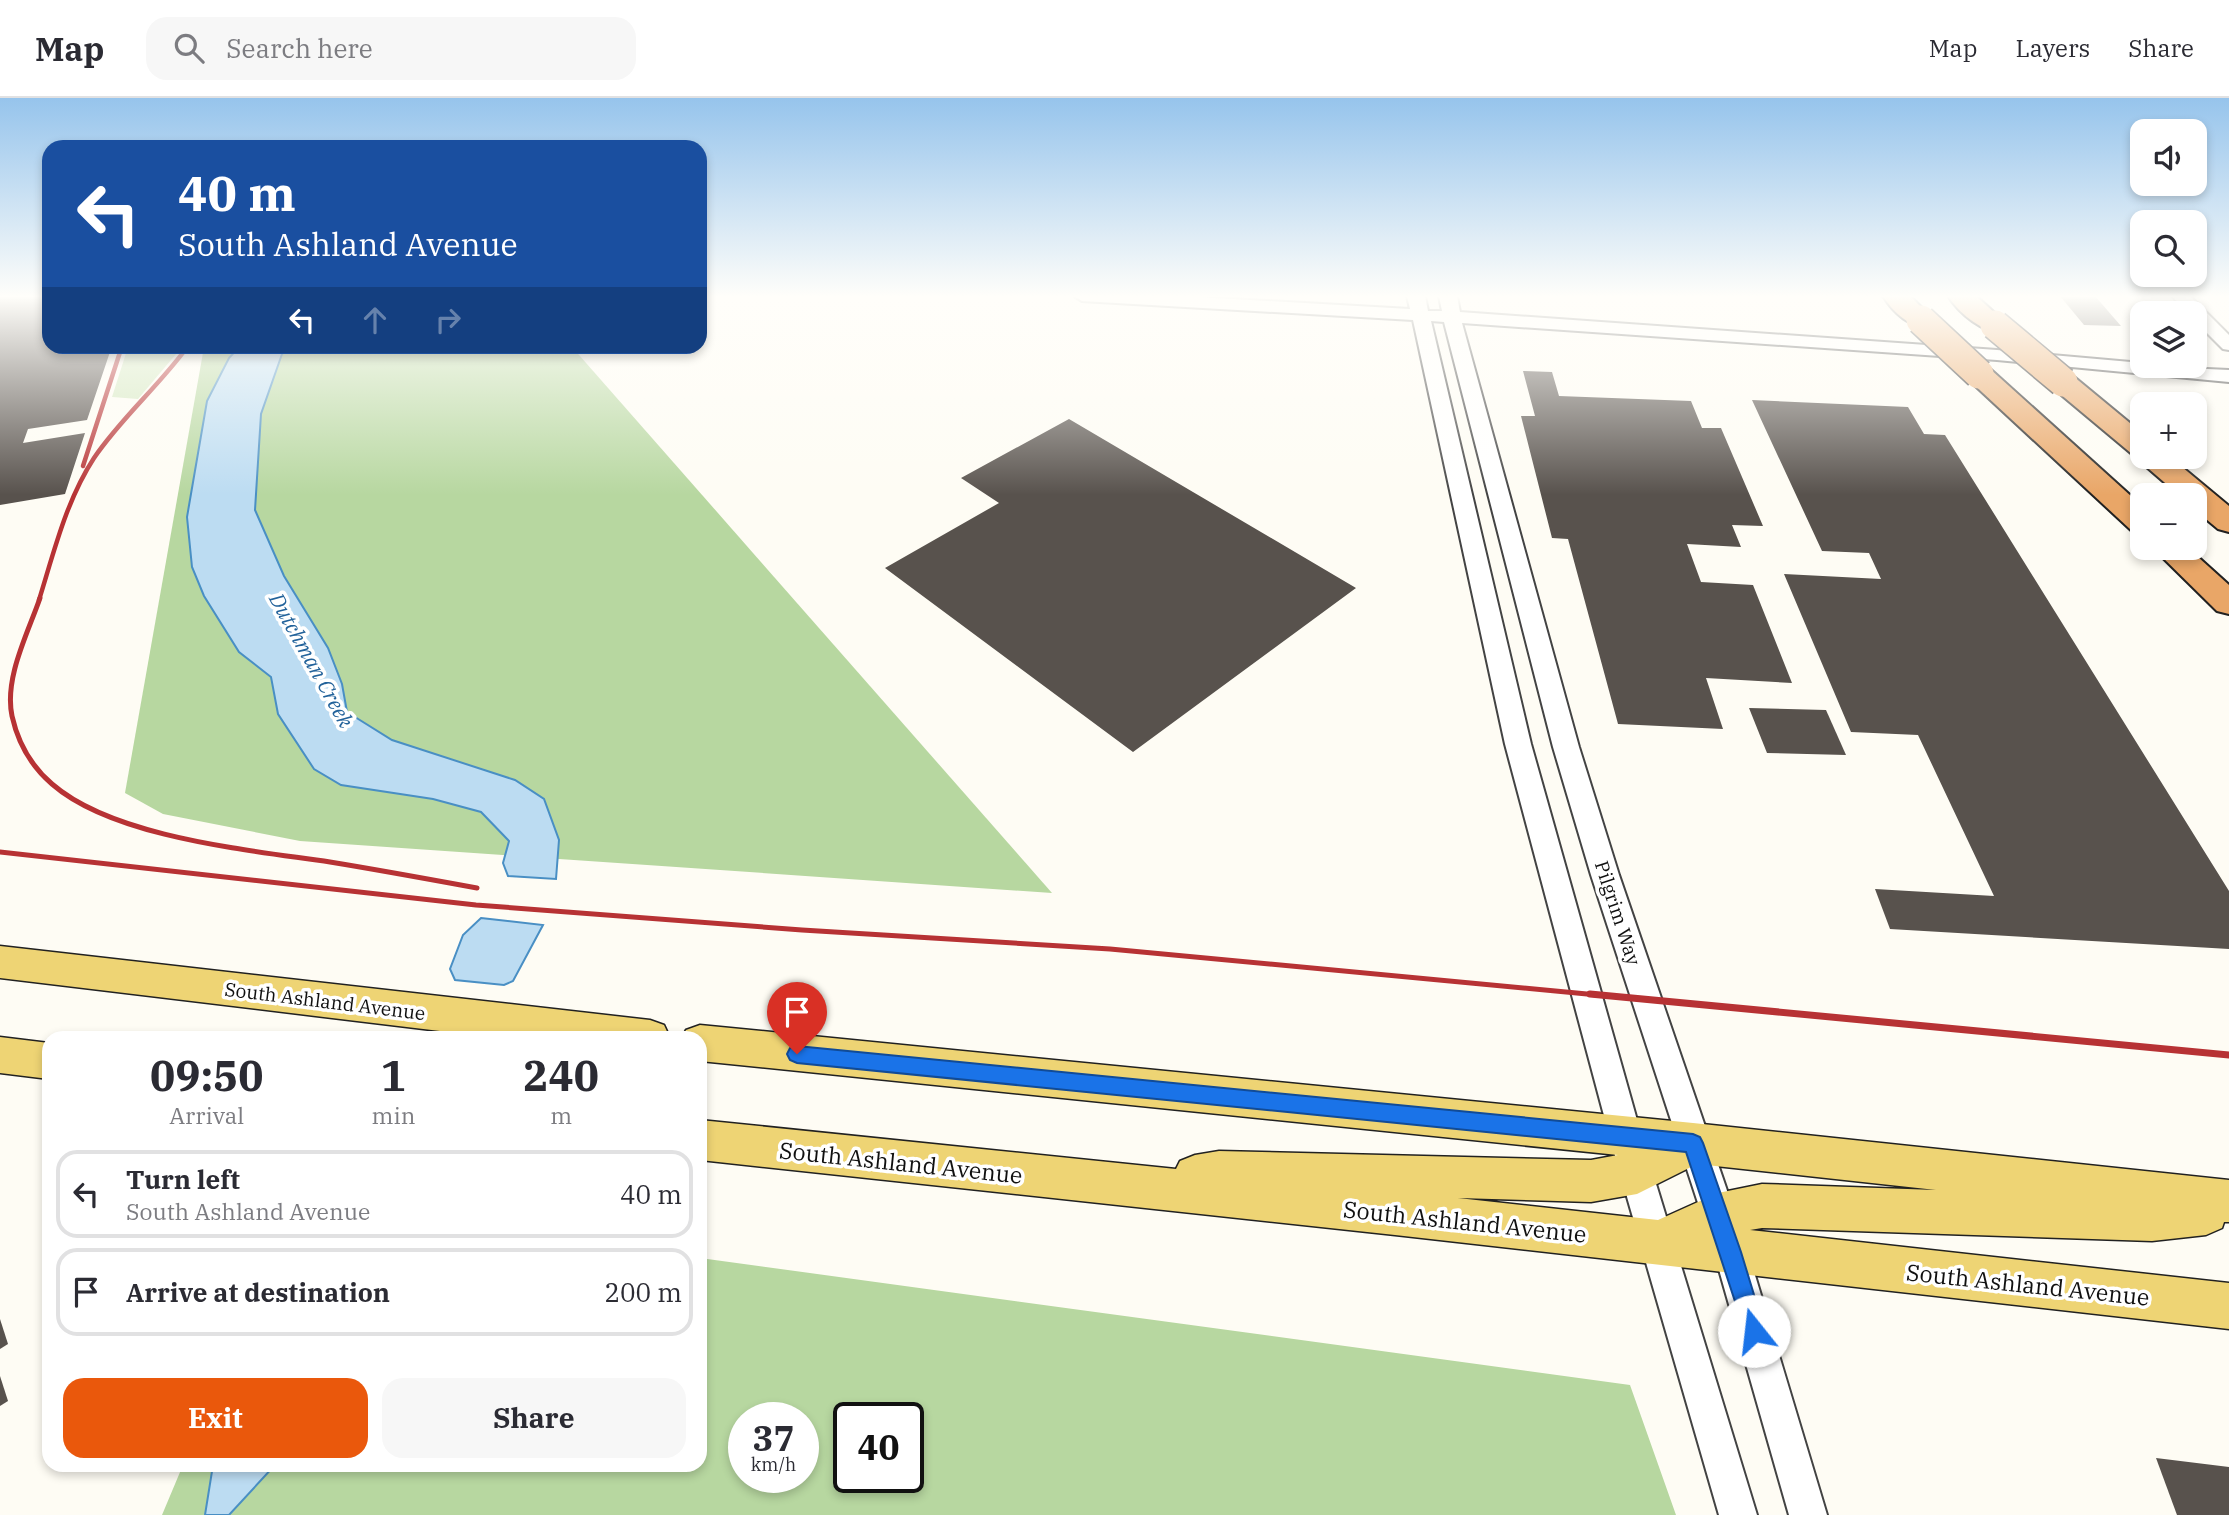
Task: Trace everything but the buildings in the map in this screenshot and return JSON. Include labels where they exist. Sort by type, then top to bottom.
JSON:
[{"type":"highway","points":[[1966,362],[2130,512]]},
{"type":"highway","points":[[2039,362],[2130,439]]},
{"type":"highway","points":[[2166,469],[2229,522]]},
{"type":"highway","points":[[2182,560],[2229,603]]},
{"type":"main road","name":"South Ashland Avenue","points":[[0,962],[590,1031]]},
{"type":"main road","points":[[707,1044],[1631,1156],[1693,1143],[2229,1201]]},
{"type":"main road","points":[[0,1055],[42,1060]]},
{"type":"main road","name":"South Ashland Avenue","points":[[707,1141],[1658,1244],[1724,1234],[2229,1306]]},
{"type":"main road","points":[[1133,1186],[1219,1172],[1591,1181],[1631,1156]]},
{"type":"main road","points":[[1724,1234],[1762,1206],[2152,1219],[2229,1210]]},
{"type":"street","points":[[1432,362],[1518,744],[1631,1156],[1738,1515]]},
{"type":"street","name":"Pilgrim Way","points":[[1465,362],[1566,747],[1724,1234],[1808,1515]]},
{"type":"street","points":[[2074,362],[2229,376]]},
{"type":"street","points":[[2207,363],[2229,366]]},
{"type":"green space","points":[[123,362],[169,362],[138,399],[112,397]]},
{"type":"green space","points":[[201,362],[585,362],[1052,893],[300,841],[163,814],[125,793]]},
{"type":"green space","points":[[707,1259],[1630,1385],[1676,1515],[162,1515],[180,1472],[707,1472]]},
{"type":"water","name":"Dutchman Creek","points":[[227,362],[279,362],[261,414],[255,510],[284,576],[328,648],[342,684],[347,712],[392,740],[515,780],[544,799],[559,840],[556,879],[508,876],[503,863],[509,841],[481,812],[433,799],[341,785],[314,769],[278,714],[271,677],[239,652],[204,596],[192,567],[187,517],[207,401]]},
{"type":"water","points":[[481,918],[543,925],[513,981],[504,985],[455,980],[450,969],[463,935]]},
{"type":"water","points":[[212,1472],[269,1472],[229,1515],[205,1515]]},
{"type":"railway","points":[[83,466],[117,362]]},
{"type":"railway","points":[[39,600],[62,527],[84,474],[105,443],[175,362]]},
{"type":"railway","points":[[40,598],[14,671],[10,701],[12,716],[22,745],[38,770],[52,784],[78,802],[110,817],[184,839],[477,888]]},
{"type":"railway","points":[[0,852],[476,905],[802,930],[1110,949],[1608,996]]},
{"type":"railway","points":[[1590,994],[2229,1055]]},
{"type":"route","points":[[797,1054],[1693,1143],[1731,1252],[1754,1331]]}]
